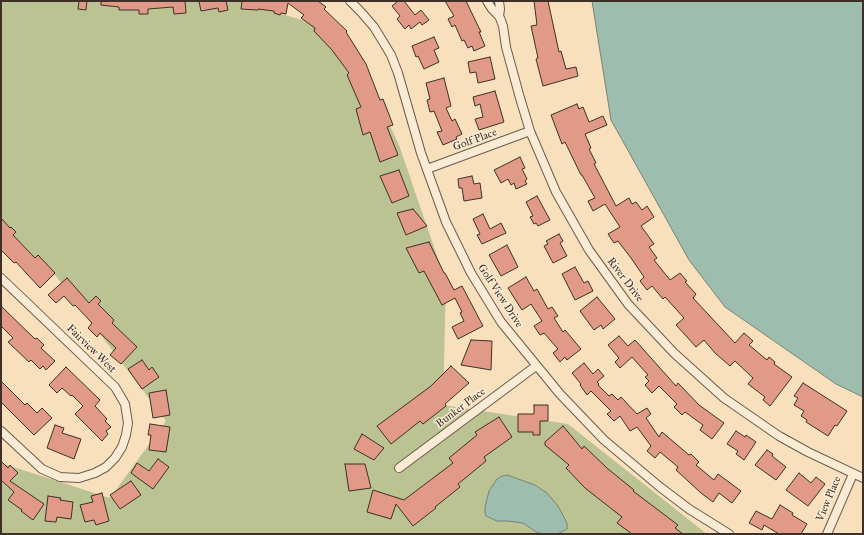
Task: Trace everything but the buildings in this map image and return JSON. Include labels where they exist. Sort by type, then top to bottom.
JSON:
[{"type":"street","name":"Golf View Drive","points":[[350,1],[374,27],[391,55],[398,73],[410,119],[426,169],[446,222],[471,274],[501,322],[536,366],[578,414],[631,464],[683,504],[729,534]]},
{"type":"street","name":"River Drive","points":[[487,1],[499,16],[503,26],[506,46],[530,131],[556,192],[582,239],[608,278],[628,304],[650,330],[698,376],[724,398],[751,417],[808,452],[863,478]]},
{"type":"street","points":[[499,1],[499,16]]},
{"type":"street","name":"Golf Place","points":[[426,169],[530,131]]},
{"type":"street","name":"Fairview West","points":[[1,278],[119,392],[124,404],[128,422],[126,435],[119,453],[111,463],[95,473],[79,478],[60,476],[48,472],[37,465],[1,431]]},
{"type":"street","name":"Bunker Place","points":[[399,468],[536,366]]},
{"type":"street","name":"View Place","points":[[826,534],[853,474]]},
{"type":"green space","points":[[1,1],[240,1],[347,34],[399,145],[446,282],[443,405],[568,424],[707,534],[1,534],[1,463],[110,498],[166,421],[56,276],[1,231]]},
{"type":"shaded area","points":[[592,1],[863,1],[863,397],[836,384],[725,307],[689,260],[611,120]]},
{"type":"shaded area","points":[[507,475],[535,485],[547,493],[558,506],[567,523],[567,529],[557,534],[543,534],[536,532],[523,523],[497,521],[486,516],[485,507],[489,491],[497,479]]}]
